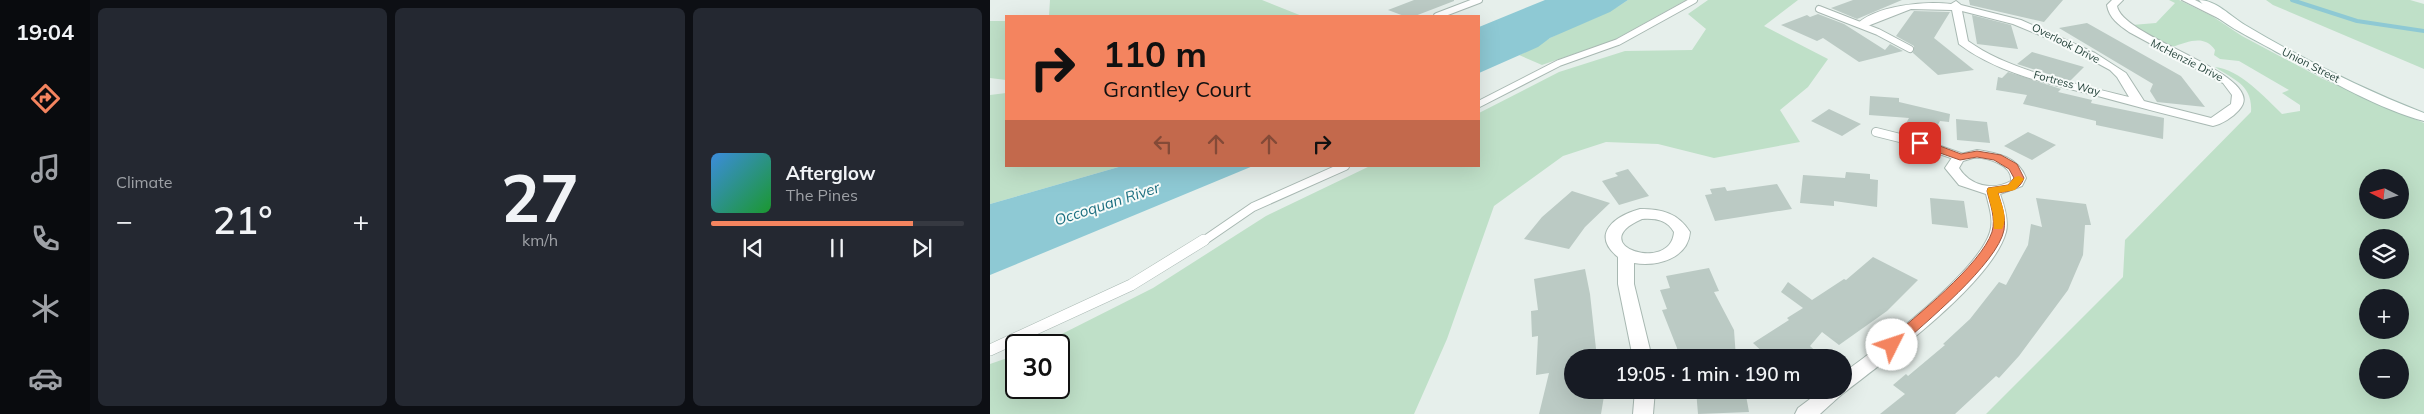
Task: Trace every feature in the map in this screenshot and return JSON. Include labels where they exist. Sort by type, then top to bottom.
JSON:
[{"type":"street","name":"McHenzie Drive","points":[[2118,0],[2112,5],[2112,10],[2120,20],[2133,30],[2160,47],[2218,74],[2235,87],[2239,102],[2235,108],[2213,122]]},
{"type":"street","points":[[2187,0],[2224,16]]},
{"type":"street","name":"Union Street","points":[[2204,0],[2250,33],[2331,76],[2424,117]]},
{"type":"street","name":"Overlook Drive","points":[[1861,25],[1910,6],[1939,3],[1956,4],[2023,22],[2048,31],[2114,68],[2122,74],[2138,102]]},
{"type":"street","name":"Fortress Way","points":[[1956,4],[1964,42],[1972,50],[1989,59],[2045,78],[2213,122]]},
{"type":"street","points":[[1977,154],[1987,155],[2013,167],[2019,178],[2017,184],[2003,190],[1992,191],[1970,186],[1955,174],[1952,168],[1953,163],[1960,157],[1977,154]]},
{"type":"street","points":[[1852,377],[1948,296],[1988,252],[1998,232],[1999,214],[1992,191]]},
{"type":"street","points":[[1626,256],[1626,284],[1641,349]]},
{"type":"street","points":[[1643,414],[1644,399]]},
{"type":"street","points":[[1805,414],[1824,399]]},
{"type":"lane","points":[[1440,15],[1479,0]]},
{"type":"lane","points":[[1480,103],[1559,63],[1618,42],[1694,0]]},
{"type":"lane","points":[[1819,9],[1861,25],[1910,48]]},
{"type":"lane","points":[[1876,132],[1920,143],[1960,157]]},
{"type":"lane","points":[[990,350],[1131,285],[1191,249],[1253,207],[1343,167]]},
{"type":"green space","points":[[1050,0],[1262,0],[1300,15],[1049,15]]},
{"type":"green space","points":[[1628,0],[1686,0],[1614,40],[1542,65],[1519,55],[1560,33],[1619,6]]},
{"type":"green space","points":[[1708,0],[1798,0],[1764,26],[1828,59],[1808,87],[1780,110],[1800,142],[1714,158],[1658,144],[1606,142],[1563,156],[1494,206],[1447,339],[1414,414],[990,414],[990,364],[1005,359],[1005,399],[1070,399],[1070,334],[1062,334],[1153,288],[1266,216],[1368,167],[1480,167],[1480,112],[1559,72],[1625,51],[1692,50],[1706,29],[1688,14]]},
{"type":"green space","points":[[2169,0],[2179,0],[2212,16],[2242,36],[2323,79],[2424,123],[2424,414],[1986,414],[2123,277],[2125,240],[2251,112],[2249,95],[2241,84],[2215,67],[2224,69],[2243,79],[2282,114],[2300,111],[2300,105],[2282,93],[2289,90],[2239,61],[2220,59],[2214,55],[2215,50],[2206,42],[2195,41],[2172,47],[2132,25],[2156,23],[2175,3]]},
{"type":"green space","points":[[2266,0],[2410,0],[2424,4],[2424,69],[2273,5]]},
{"type":"green space","points":[[990,21],[1005,21],[1005,80],[990,78]]},
{"type":"green space","points":[[1005,93],[1005,167],[1119,167],[990,204],[990,95]]},
{"type":"water","points":[[1545,0],[1628,0],[1610,12],[1550,38],[1538,47],[1480,73],[1480,27]]},
{"type":"water","name":"Occoquan River","points":[[1119,167],[1251,167],[990,275],[990,204]]},
{"type":"building","points":[[1414,0],[1454,0],[1418,15],[1401,15],[1388,10]]},
{"type":"building","points":[[1853,0],[1902,0],[1857,19],[1831,8]]},
{"type":"building","points":[[1969,0],[2063,0],[2044,22],[1970,5]]},
{"type":"building","points":[[1914,11],[1950,12],[1934,38],[1974,70],[1938,75],[1913,53],[1914,46],[1896,36]]},
{"type":"building","points":[[1818,14],[1844,24],[1885,50],[1890,44],[1903,51],[1859,62],[1823,38],[1817,41],[1781,25],[1807,15],[1810,17]]},
{"type":"building","points":[[1972,15],[2011,25],[2018,49],[1977,44]]},
{"type":"building","points":[[2087,23],[2181,76],[2205,107],[2157,102],[2150,91],[2153,84],[2059,28]]},
{"type":"building","points":[[2032,52],[2084,67],[2070,81],[2017,64]]},
{"type":"building","points":[[2008,72],[2061,89],[2058,92],[2092,100],[2091,103],[2164,118],[2163,139],[2096,125],[2096,121],[2023,104],[2027,95],[1996,90],[1998,77],[2002,78]]},
{"type":"building","points":[[1870,96],[1899,98],[1899,102],[1950,114],[1949,122],[1940,121],[1934,132],[1905,125],[1909,118],[1869,115]]},
{"type":"building","points":[[1829,109],[1861,124],[1842,136],[1811,121]]},
{"type":"building","points":[[1956,119],[1987,122],[1990,143],[1957,140]]},
{"type":"building","points":[[2028,132],[2056,145],[2032,160],[2004,146]]},
{"type":"building","points":[[1628,169],[1649,196],[1619,205],[1602,181],[1618,176],[1615,173]]},
{"type":"building","points":[[1846,172],[1870,174],[1870,179],[1878,180],[1877,207],[1834,201],[1834,206],[1800,203],[1803,175],[1845,178]]},
{"type":"building","points":[[1777,184],[1792,209],[1715,221],[1705,195],[1712,194],[1710,189],[1725,187],[1727,191]]},
{"type":"building","points":[[1572,191],[1610,203],[1585,227],[1569,249],[1524,239],[1542,217]]},
{"type":"building","points":[[1930,198],[1964,201],[1968,228],[1932,224]]},
{"type":"building","points":[[2036,198],[2086,204],[2091,225],[2085,225],[2083,255],[2068,290],[2019,356],[1999,378],[1996,376],[1955,414],[1880,414],[1905,394],[1893,385],[1906,374],[1908,376],[1945,345],[1943,344],[1970,319],[1999,282],[2006,285],[2028,245],[2031,224],[2042,227]]},
{"type":"building","points":[[1873,257],[1918,280],[1887,311],[1839,345],[1822,332],[1810,346],[1813,349],[1759,349],[1753,343],[1789,320],[1787,318],[1803,308],[1781,292],[1788,282],[1812,300],[1844,279],[1846,280]]},
{"type":"building","points":[[1709,268],[1719,291],[1714,292],[1734,330],[1735,349],[1677,349],[1662,310],[1667,309],[1660,290],[1670,288],[1666,276]]},
{"type":"building","points":[[1585,269],[1590,294],[1596,349],[1564,349],[1564,399],[1604,399],[1601,414],[1539,414],[1549,373],[1536,375],[1538,336],[1532,337],[1531,311],[1538,310],[1534,279]]},
{"type":"building","points":[[1697,399],[1747,399],[1749,412],[1698,414]]},
{"type":"waterway","points":[[2292,0],[2357,21],[2424,31]]},
{"type":"slow traffic","points":[[1998,227],[1999,214],[1992,191],[2011,188],[2017,184],[2019,179]]},
{"type":"route","points":[[1892,345],[1948,296],[1988,252],[1998,232],[1999,214],[1992,191],[2011,188],[2017,184],[2019,178],[2018,172],[2013,167],[1997,158],[1977,154],[1960,157],[1920,143]]}]
